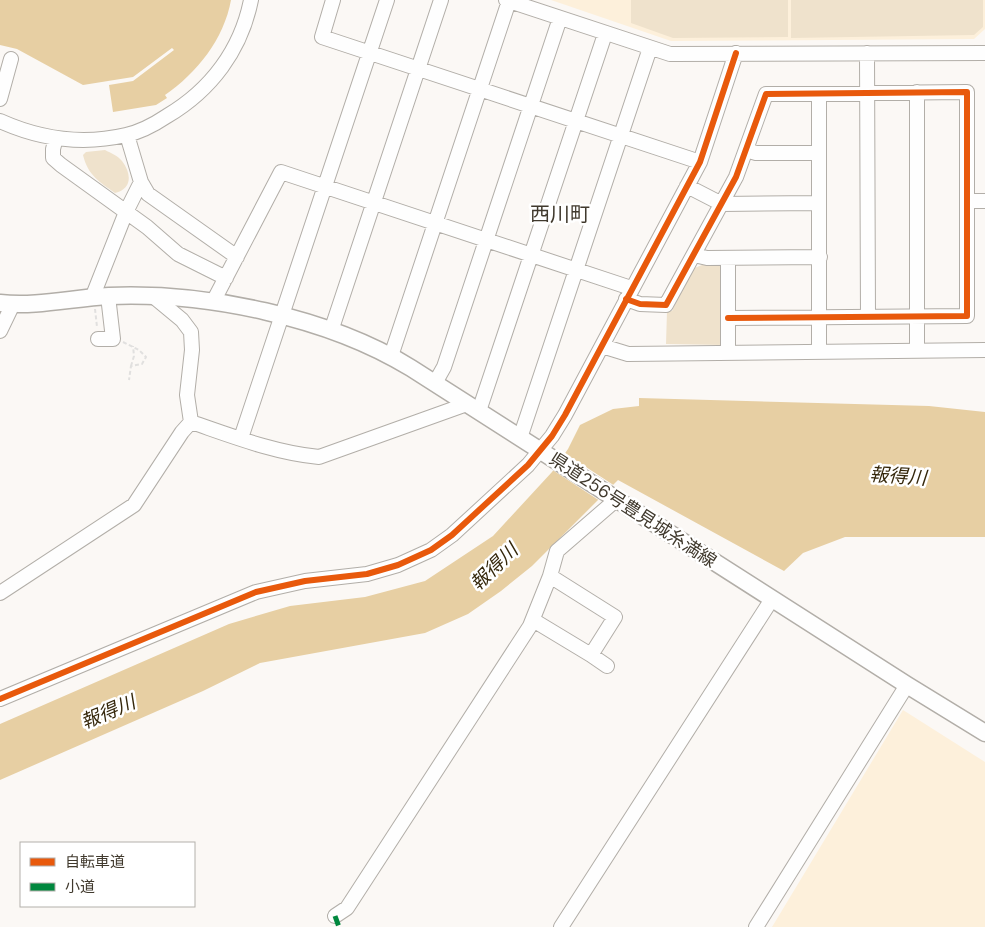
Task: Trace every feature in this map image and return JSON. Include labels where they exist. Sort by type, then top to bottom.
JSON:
[{"type":"main road","name":"県道256号豊見城糸満線","points":[[7,303],[99,302],[153,296],[213,302],[281,316],[331,331],[391,356],[985,733]]},
{"type":"street","points":[[0,121],[19,130],[56,138],[91,140],[128,135],[158,122],[189,102],[224,64],[236,46],[245,24],[251,0]]},
{"type":"street","points":[[333,0],[322,37],[700,162]]},
{"type":"street","points":[[242,438],[387,0]]},
{"type":"street","points":[[331,331],[441,0]]},
{"type":"street","points":[[391,356],[480,89],[507,1],[670,54],[985,53]]},
{"type":"street","points":[[435,383],[444,368],[560,18]]},
{"type":"street","points":[[191,422],[300,455],[319,457],[473,408],[531,255],[606,34]]},
{"type":"street","points":[[520,438],[650,48]]},
{"type":"street","points":[[0,699],[256,592],[305,580],[367,574],[398,566],[431,550],[452,536],[548,455],[565,415],[628,293],[700,162],[736,53]]},
{"type":"street","points":[[867,53],[868,317]]},
{"type":"street","points":[[0,99],[12,60]]},
{"type":"street","points":[[917,351],[918,92]]},
{"type":"street","points":[[213,302],[282,172],[576,270],[628,293],[640,304],[666,305],[736,177],[766,94],[967,92],[967,316],[728,318]]},
{"type":"street","points":[[819,94],[820,351]]},
{"type":"street","points":[[128,135],[141,182],[148,194],[237,257]]},
{"type":"street","points":[[56,138],[53,158],[147,227],[178,254],[226,278]]},
{"type":"street","points":[[746,150],[756,153],[819,153]]},
{"type":"street","points":[[98,339],[113,339],[99,302],[126,212],[141,182]]},
{"type":"street","points":[[687,186],[722,204],[819,203]]},
{"type":"street","points":[[968,201],[985,201]]},
{"type":"street","points":[[694,255],[728,259],[820,257]]},
{"type":"street","points":[[728,259],[728,352]]},
{"type":"street","points":[[153,296],[182,320],[190,332],[192,350],[187,395],[191,422]]},
{"type":"street","points":[[0,330],[7,303]]},
{"type":"street","points":[[602,346],[628,354],[985,350]]},
{"type":"street","points":[[0,592],[134,505],[182,432],[191,422]]},
{"type":"street","points":[[334,916],[346,908],[352,900],[534,620],[557,552],[614,497]]},
{"type":"street","points":[[550,576],[615,617],[591,655]]},
{"type":"street","points":[[561,927],[772,599]]},
{"type":"street","points":[[534,620],[607,666]]},
{"type":"street","points":[[756,927],[907,685]]},
{"type":"path","points":[[96,315],[99,302]]},
{"type":"path","points":[[113,339],[133,346],[146,357],[142,364],[131,366]]},
{"type":"path","points":[[128,380],[134,356],[133,346]]},
{"type":"shaded area","points":[[551,0],[985,0],[985,29],[974,39],[671,41]]},
{"type":"shaded area","points":[[631,0],[788,0],[788,37],[673,38],[631,23]]},
{"type":"shaded area","points":[[791,0],[983,0],[983,27],[974,35],[791,38]]},
{"type":"shaded area","points":[[105,150],[120,159],[128,171],[129,180],[127,185],[121,191],[115,193],[91,173],[83,155],[86,152]]},
{"type":"shaded area","points":[[702,265],[724,265],[723,345],[666,344],[667,311],[672,311],[692,269]]},
{"type":"shaded area","points":[[903,710],[985,762],[985,927],[772,927]]},
{"type":"water","points":[[0,0],[231,0],[222,28],[207,54],[188,76],[165,95],[167,98],[156,105],[113,112],[109,85],[133,81],[174,50],[172,48],[133,77],[83,85],[17,49],[0,45]]},
{"type":"water","name":"報得川","points":[[639,398],[929,406],[985,412],[985,537],[845,537],[803,553],[784,571],[618,480],[532,566],[468,614],[425,633],[260,663],[203,691],[0,780],[0,724],[229,624],[290,606],[365,597],[425,581],[493,536],[552,472],[568,449],[580,425],[613,409],[639,406]]},
{"type":"pier","points":[[563,452],[615,486],[600,501],[551,469]]},
{"type":"marked path","points":[[335,916],[339,927]]},
{"type":"cycle path","points":[[0,699],[256,592],[305,581],[367,574],[398,565],[431,550],[452,535],[528,465],[552,436],[565,415],[700,162],[736,53]]},
{"type":"cycle path","points":[[626,299],[640,304],[666,305],[736,177],[766,94],[967,92],[967,316],[728,318]]},
{"type":"district","name":"西川町","points":[[560,214]]}]
